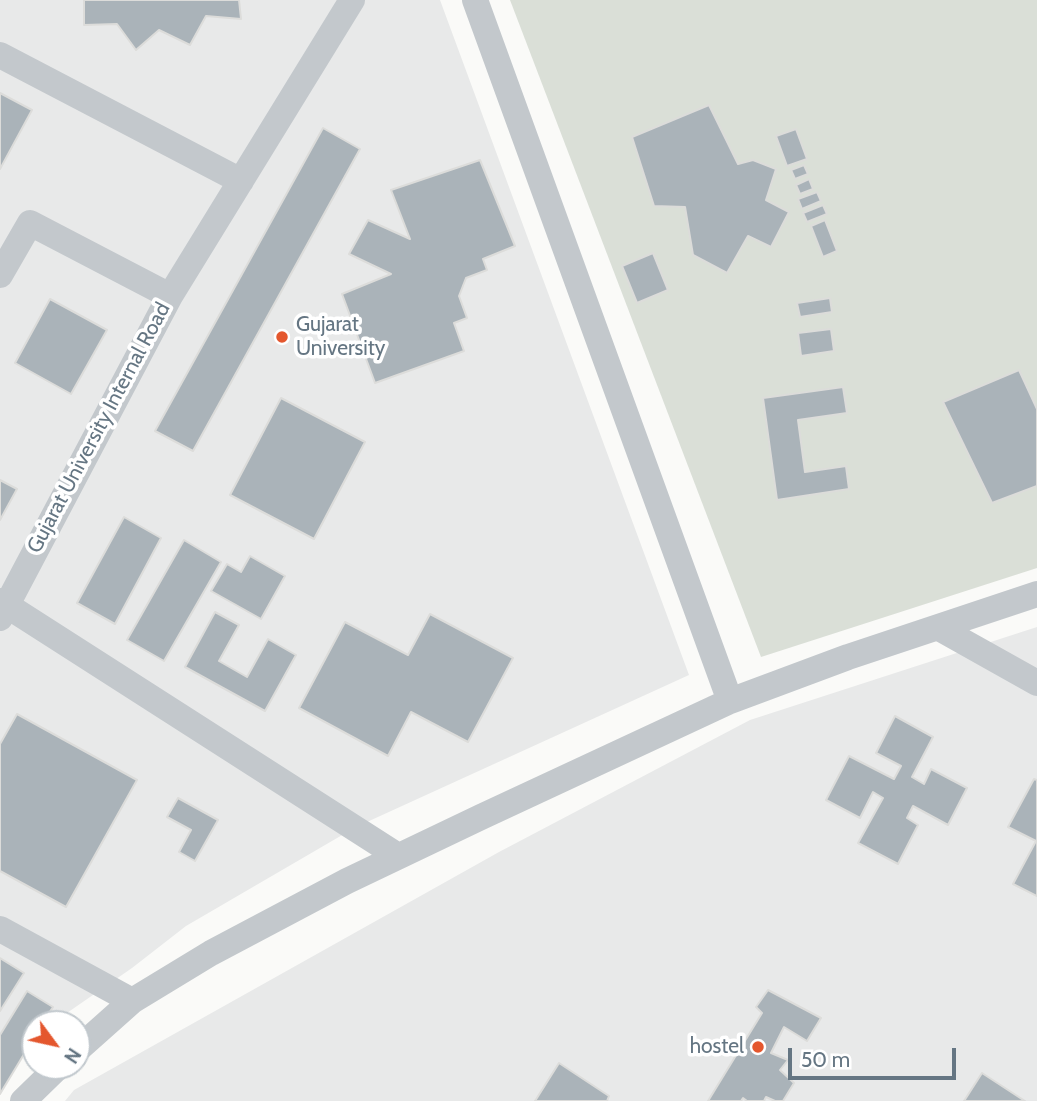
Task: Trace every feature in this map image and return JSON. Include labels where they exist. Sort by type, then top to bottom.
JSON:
[{"type":"street","points":[[170,296],[352,0]]},
{"type":"street","points":[[475,0],[730,701]]},
{"type":"street","points":[[0,55],[241,181]]},
{"type":"street","name":"Gujarat University Internal Road","points":[[0,275],[30,223],[170,296],[2,608]]},
{"type":"street","points":[[91,1038],[132,1001],[211,953],[398,856],[730,701],[848,657],[1037,594]]},
{"type":"street","points":[[2,608],[398,856]]},
{"type":"street","points":[[939,628],[1037,683]]},
{"type":"street","points":[[0,929],[132,1001]]},
{"type":"street","points":[[23,1101],[45,1080]]},
{"type":"shaded area","name":"Gujarat University","points":[[0,0],[440,0],[689,675],[356,827],[186,926],[71,1010],[21,1010],[21,1058],[0,1081]]},
{"type":"shaded area","points":[[510,0],[1037,0],[1037,568],[761,657]]},
{"type":"shaded area","points":[[1037,627],[1037,1101],[65,1101],[74,1090],[499,852],[750,720]]},
{"type":"building","points":[[84,0],[239,0],[241,19],[206,16],[190,45],[159,30],[136,50],[117,24],[84,25]]},
{"type":"building","points":[[0,93],[32,110],[0,169]]},
{"type":"building","points":[[709,105],[738,164],[753,160],[776,169],[766,200],[789,212],[771,247],[748,236],[727,273],[693,255],[685,207],[654,206],[632,137]]},
{"type":"building","points":[[323,128],[360,149],[193,451],[155,431]]},
{"type":"building","points":[[796,129],[807,159],[787,166],[776,136]]},
{"type":"building","points":[[480,160],[515,246],[483,259],[487,270],[466,278],[459,296],[467,318],[454,323],[464,351],[375,383],[342,294],[391,274],[349,254],[368,220],[410,239],[391,190]]},
{"type":"building","points":[[804,165],[808,174],[795,179],[791,170]]},
{"type":"building","points":[[809,179],[813,189],[800,194],[796,185]]},
{"type":"building","points":[[817,192],[821,201],[802,209],[798,199]]},
{"type":"building","points":[[823,205],[827,214],[807,222],[803,213]]},
{"type":"building","points":[[825,220],[837,251],[823,257],[811,226]]},
{"type":"building","points":[[653,253],[668,290],[637,303],[622,266]]},
{"type":"building","points":[[830,298],[832,312],[800,317],[797,303]]},
{"type":"building","points":[[50,299],[107,330],[71,394],[15,363]]},
{"type":"building","points":[[831,329],[834,351],[801,356],[798,333]]},
{"type":"building","points":[[1019,370],[1037,409],[1037,486],[992,503],[943,402]]},
{"type":"building","points":[[843,387],[847,413],[798,420],[805,472],[846,466],[849,489],[777,500],[763,398]]},
{"type":"building","points":[[281,398],[365,442],[314,539],[230,495]]},
{"type":"building","points":[[0,480],[17,489],[0,520]]},
{"type":"building","points":[[124,517],[161,538],[115,624],[77,603]]},
{"type":"building","points":[[184,540],[221,562],[164,661],[127,640]]},
{"type":"building","points":[[250,556],[285,576],[261,619],[211,591],[227,564],[241,572]]},
{"type":"building","points":[[215,612],[239,625],[219,661],[247,677],[268,639],[296,655],[265,711],[185,667]]},
{"type":"building","points":[[430,614],[513,658],[468,742],[411,712],[388,756],[299,708],[345,622],[408,655]]},
{"type":"building","points":[[17,714],[137,780],[66,907],[0,871],[0,744]]},
{"type":"building","points":[[895,716],[933,737],[912,777],[924,784],[931,769],[967,788],[948,825],[913,806],[907,818],[918,825],[898,864],[858,843],[883,798],[873,792],[860,818],[826,800],[849,756],[894,779],[901,766],[876,753]]},
{"type":"building","points":[[1034,779],[1037,780],[1037,896],[1013,884],[1036,841],[1008,827]]},
{"type":"building","points":[[178,798],[218,820],[195,861],[179,852],[191,830],[167,817]]},
{"type":"building","points":[[0,958],[24,973],[0,1011]]},
{"type":"building","name":"hostel","points":[[768,990],[821,1018],[807,1041],[784,1027],[771,1053],[788,1060],[780,1070],[794,1083],[783,1101],[766,1097],[764,1101],[747,1101],[743,1098],[741,1101],[708,1101],[762,1013],[756,1007]]},
{"type":"building","points":[[27,991],[53,1007],[51,1010],[21,1010],[21,1059],[0,1094],[0,1035]]},
{"type":"building","points":[[559,1063],[609,1096],[607,1101],[535,1101]]},
{"type":"building","points":[[982,1073],[1025,1101],[964,1101]]},
{"type":"place","name":"Gujarat University","points":[[282,337]]},
{"type":"place","name":"hostel","points":[[758,1047]]}]
